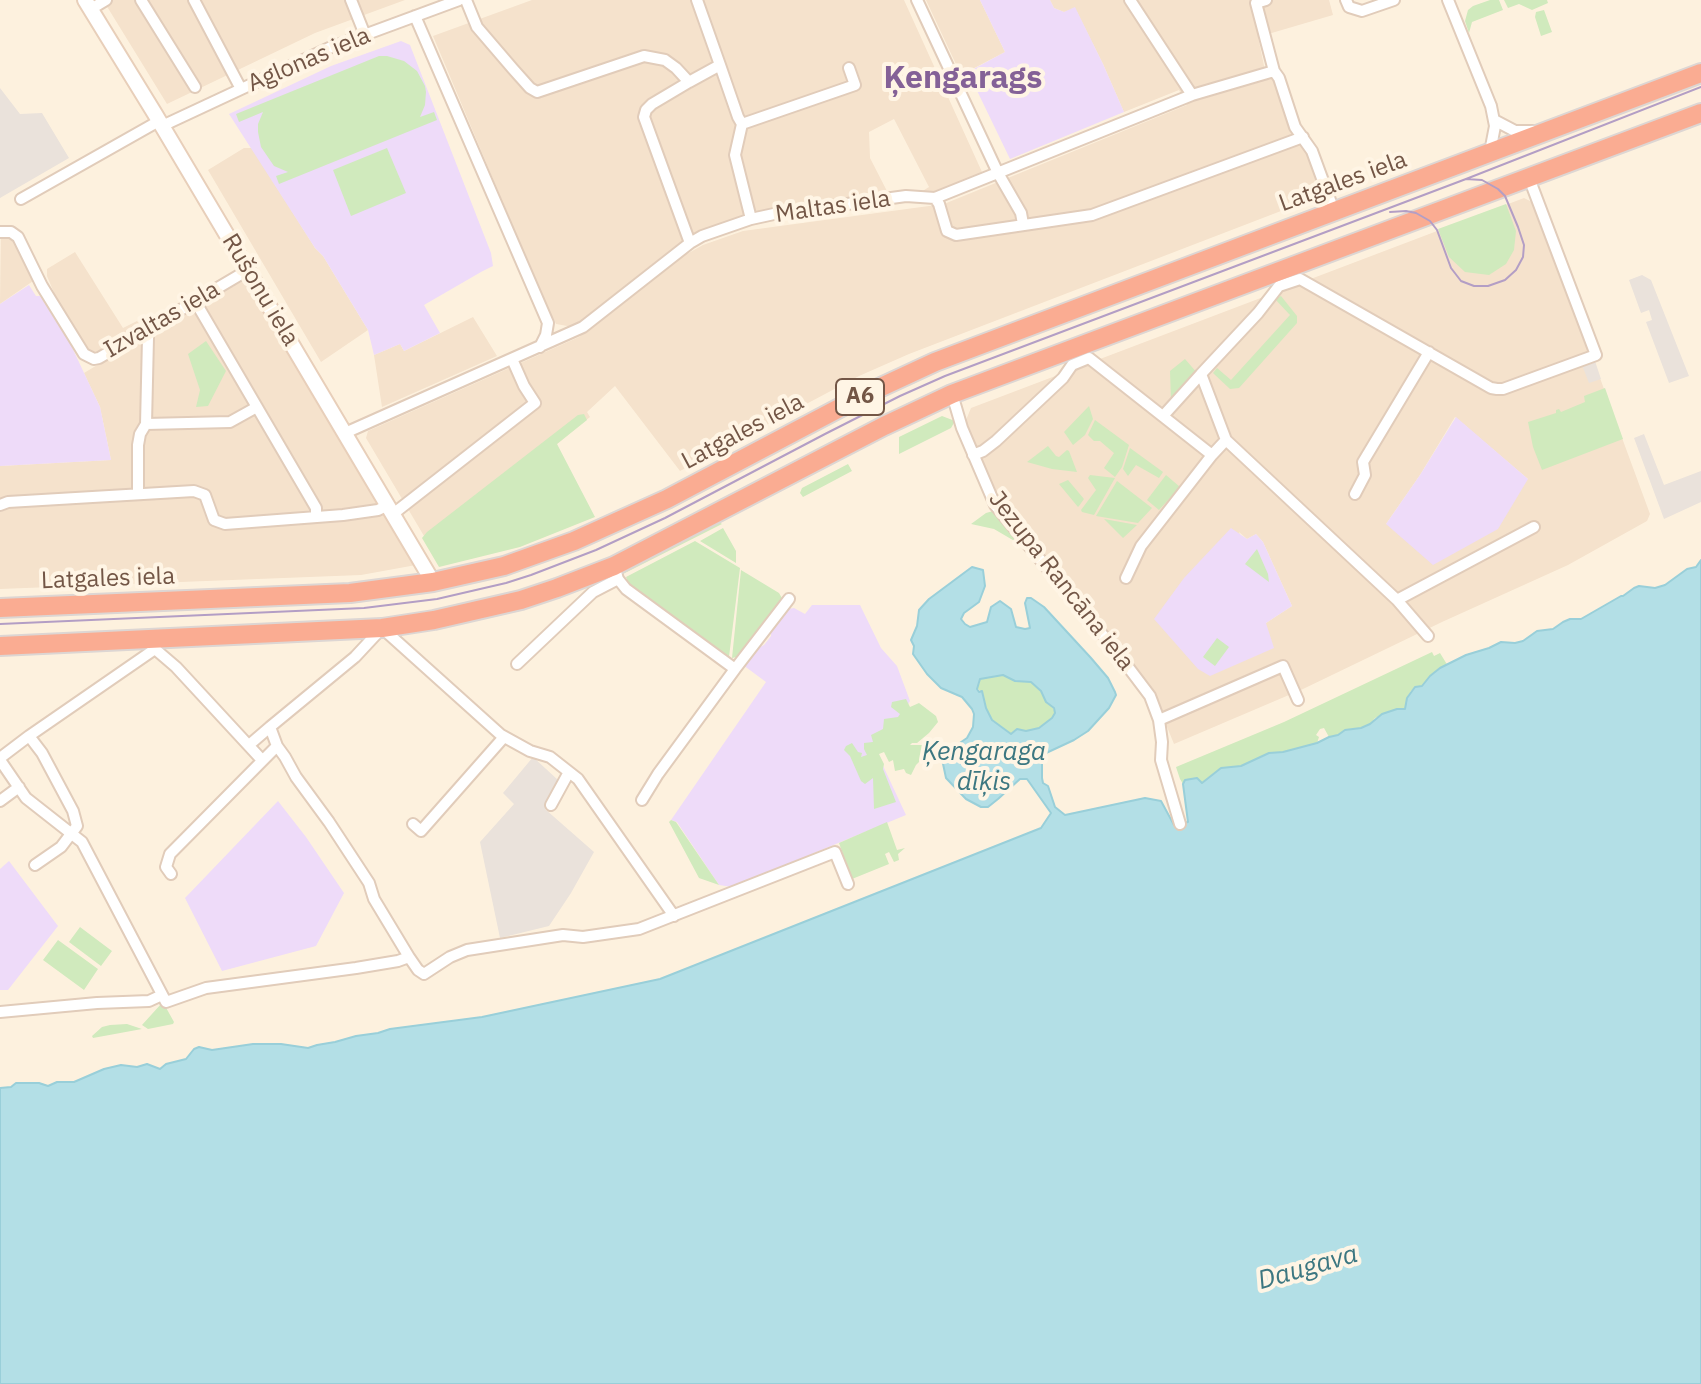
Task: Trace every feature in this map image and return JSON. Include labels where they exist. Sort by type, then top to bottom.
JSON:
[{"type":"highway","name":"Latgales iela","points":[[0,608],[350,593],[433,582],[504,566],[574,541],[667,499],[893,381],[994,339],[1701,73]]},
{"type":"highway","name":"A6","points":[[0,646],[154,644],[382,628],[447,618],[616,572],[908,414],[952,394],[1078,355],[1701,113]]},
{"type":"highway","points":[[893,381],[908,414]]},
{"type":"street","points":[[88,5],[106,0]]},
{"type":"street","points":[[141,0],[195,87]]},
{"type":"street","points":[[194,0],[241,89]]},
{"type":"street","points":[[351,0],[365,35]]},
{"type":"street","name":"Aglonas iela","points":[[21,199],[161,124],[329,48],[459,0]]},
{"type":"street","points":[[466,0],[477,27],[537,92],[644,56],[665,60],[689,82]]},
{"type":"street","points":[[697,0],[742,124],[735,155],[751,219]]},
{"type":"street","points":[[917,0],[998,173],[1021,213],[1023,224]]},
{"type":"street","points":[[1130,0],[1192,95]]},
{"type":"street","points":[[1346,0],[1349,7],[1362,11],[1394,0]]},
{"type":"street","points":[[1448,0],[1491,106],[1494,133],[1490,152]]},
{"type":"street","points":[[1259,1],[1274,71],[1295,127],[1312,151],[1334,211]]},
{"type":"street","name":"Rušonu iela","points":[[88,5],[433,582]]},
{"type":"street","points":[[415,16],[548,323],[540,347]]},
{"type":"street","points":[[690,243],[644,117],[652,104],[720,65]]},
{"type":"street","points":[[742,124],[855,85],[849,68]]},
{"type":"street","name":"Maltas iela","points":[[345,433],[583,327],[702,236],[751,219],[906,196],[935,198],[1192,95],[1274,71]]},
{"type":"street","points":[[1494,120],[1515,131],[1546,132]]},
{"type":"street","points":[[935,198],[947,231],[956,235],[1092,215],[1303,137]]},
{"type":"street","points":[[1163,416],[1266,304],[1288,275],[1307,282],[1497,389],[1596,355],[1529,178]]},
{"type":"street","name":"Izvaltas iela","points":[[0,232],[11,232],[18,237],[42,286],[88,358],[99,358],[248,270]]},
{"type":"street","points":[[195,301],[316,508],[316,517]]},
{"type":"street","points":[[548,323],[572,332]]},
{"type":"street","points":[[138,493],[138,445],[146,424],[146,331]]},
{"type":"street","points":[[1355,494],[1365,475],[1363,462],[1429,352]]},
{"type":"street","points":[[973,455],[996,441],[1063,378],[1078,355],[1089,358],[1212,455]]},
{"type":"street","points":[[0,505],[8,502],[194,491],[205,495],[214,520],[225,524],[391,510],[535,403],[512,359]]},
{"type":"street","points":[[1201,374],[1226,440],[1397,600],[1428,636]]},
{"type":"street","name":"Jezupa Rancāna iela","points":[[952,394],[962,428],[995,505],[1139,680],[1150,696],[1159,720]]},
{"type":"street","points":[[146,424],[230,422],[257,407]]},
{"type":"street","points":[[1126,578],[1141,546],[1226,440]]},
{"type":"street","points":[[1397,600],[1534,527]]},
{"type":"street","points":[[517,664],[616,572],[626,589],[735,669]]},
{"type":"street","points":[[642,800],[658,774],[789,599]]},
{"type":"street","points":[[249,745],[355,657],[382,628],[504,737],[530,751],[550,757],[578,779],[674,916]]},
{"type":"street","points":[[262,760],[154,644],[0,759],[26,798],[82,842],[166,1002],[206,988],[356,968],[409,957]]},
{"type":"street","points":[[1180,824],[1161,760],[1159,720],[1283,666],[1298,700]]},
{"type":"street","points":[[270,727],[277,746],[296,777],[369,883],[374,899],[409,957],[424,974],[467,950],[563,935],[583,937],[639,929],[835,852],[848,884]]},
{"type":"street","points":[[29,736],[42,753],[73,811],[77,826],[61,847],[35,865]]},
{"type":"street","points":[[413,824],[421,831],[504,737]]},
{"type":"street","points":[[171,874],[166,867],[170,854],[277,746]]},
{"type":"street","points":[[551,805],[569,772]]},
{"type":"street","points":[[0,801],[19,787]]},
{"type":"street","points":[[0,1012],[149,1001],[162,995]]},
{"type":"shaded area","points":[[103,0],[405,0],[315,33],[167,104]]},
{"type":"shaded area","points":[[532,0],[904,0],[982,172],[940,190],[921,192],[929,187],[894,119],[869,132],[870,158],[888,193],[729,222],[674,247],[573,327],[556,324],[433,36]]},
{"type":"shaded area","points":[[926,0],[980,0],[1005,52],[961,75]]},
{"type":"shaded area","points":[[980,0],[1050,0],[1054,8],[1064,12],[1075,7],[1124,112],[1010,159],[968,72],[1005,52]]},
{"type":"shaded area","points":[[1050,0],[1329,0],[1333,15],[1258,37],[1267,80],[1275,78],[1285,83],[1324,188],[1320,196],[909,354],[859,376],[680,471],[615,386],[587,412],[590,417],[557,444],[560,456],[440,563],[366,438],[368,431],[579,337],[685,255],[703,245],[743,231],[944,204],[1187,105],[1179,90],[1124,112],[1075,8],[1064,12],[1054,8]]},
{"type":"shaded area","points":[[401,41],[410,45],[491,253],[493,266],[424,305],[440,333],[404,351],[400,344],[374,355],[368,330],[229,114],[331,66]]},
{"type":"shaded area","points":[[0,88],[20,114],[42,113],[69,158],[0,198]]},
{"type":"shaded area","points":[[244,148],[252,148],[368,330],[321,362],[208,170]]},
{"type":"shaded area","points":[[1524,198],[1536,204],[1650,514],[1647,521],[1568,565],[1303,689],[1174,744],[1150,685],[1010,514],[998,495],[966,420],[971,408]],"holes":[[[1455,417],[1528,479],[1386,524],[1420,475]],[[1239,532],[1247,539],[1256,534],[1263,542],[1292,606],[1266,623]]]},
{"type":"shaded area","points":[[1,225],[14,238],[36,279],[0,304]]},
{"type":"shaded area","points":[[75,252],[123,328],[137,321],[142,327],[97,355],[89,353],[47,276],[47,269]]},
{"type":"shaded area","points":[[1642,275],[1651,280],[1689,376],[1669,383],[1646,322],[1652,320],[1649,310],[1641,313],[1629,280]]},
{"type":"shaded area","points":[[247,279],[416,565],[361,575],[0,589],[0,466],[111,460],[100,407],[84,373]]},
{"type":"shaded area","points":[[29,285],[36,296],[40,296],[70,343],[100,407],[111,460],[0,466],[0,304]]},
{"type":"shaded area","points":[[473,317],[497,356],[382,407],[374,355],[400,344],[404,351]]},
{"type":"shaded area","points":[[1595,361],[1601,379],[1589,383],[1582,365]]},
{"type":"shaded area","points":[[1456,417],[1528,479],[1498,529],[1433,565],[1386,524]]},
{"type":"shaded area","points":[[1644,434],[1664,485],[1701,471],[1701,502],[1664,519],[1634,438]]},
{"type":"shaded area","points":[[1231,528],[1247,539],[1256,534],[1263,542],[1292,606],[1266,623],[1274,648],[1210,676],[1198,669],[1154,619],[1184,578]]},
{"type":"shaded area","points":[[812,605],[860,605],[881,648],[897,666],[910,701],[878,755],[906,815],[732,887],[719,885],[677,822],[671,820],[766,682],[743,665],[756,649],[764,645],[788,609],[794,608],[805,614]]},
{"type":"shaded area","points":[[533,757],[559,784],[545,809],[594,852],[549,926],[500,938],[480,842],[514,804],[503,793]]},
{"type":"shaded area","points":[[278,801],[344,893],[316,946],[222,971],[185,898]]},
{"type":"shaded area","points":[[9,861],[58,926],[8,990],[0,990],[0,869]]},
{"type":"green space","points":[[1490,0],[1499,0],[1503,10],[1472,22],[1469,33],[1465,21],[1468,10]]},
{"type":"green space","points":[[1504,0],[1547,0],[1548,3],[1532,10],[1519,4],[1508,8]]},
{"type":"green space","points":[[1544,10],[1552,32],[1541,36],[1535,17],[1536,12]]},
{"type":"green space","points":[[379,56],[404,61],[417,71],[426,92],[420,117],[434,112],[437,120],[279,184],[276,176],[288,172],[274,166],[261,147],[258,124],[263,112],[239,122],[236,114]]},
{"type":"green space","points":[[387,148],[406,193],[351,216],[333,170]]},
{"type":"green space","points":[[1506,204],[1516,231],[1514,250],[1506,264],[1489,275],[1465,272],[1449,257],[1438,229]]},
{"type":"green space","points":[[1281,296],[1297,316],[1297,323],[1239,388],[1230,389],[1213,373],[1217,368],[1231,380],[1290,315],[1275,299]]},
{"type":"green space","points":[[206,341],[226,371],[208,406],[196,407],[200,390],[188,354]]},
{"type":"green space","points":[[1185,359],[1198,374],[1171,401],[1170,371]]},
{"type":"green space","points":[[1605,388],[1623,439],[1542,470],[1528,422],[1585,402],[1584,396]]},
{"type":"green space","points":[[1089,406],[1093,419],[1085,435],[1073,445],[1064,432]]},
{"type":"green space","points":[[584,414],[587,420],[557,444],[595,517],[520,547],[439,567],[422,538],[427,532],[578,415]]},
{"type":"green space","points":[[942,416],[955,421],[951,428],[899,454],[899,437]]},
{"type":"green space","points":[[1095,420],[1129,445],[1122,467],[1115,477],[1104,468],[1114,453],[1088,435]]},
{"type":"green space","points":[[1048,446],[1059,457],[1069,451],[1077,472],[1027,462]]},
{"type":"green space","points":[[1130,448],[1163,472],[1159,478],[1136,465],[1128,476],[1123,469]]},
{"type":"green space","points":[[848,464],[852,471],[803,497],[800,493],[802,488]]},
{"type":"green space","points":[[1090,475],[1115,478],[1094,515],[1081,510],[1096,490],[1088,478]]},
{"type":"green space","points":[[1166,475],[1180,487],[1159,510],[1147,500]]},
{"type":"green space","points":[[1068,480],[1084,499],[1078,507],[1059,484]]},
{"type":"green space","points":[[1117,481],[1152,508],[1138,523],[1096,516]]},
{"type":"green space","points":[[993,511],[1023,546],[994,529],[971,524]]},
{"type":"green space","points":[[1104,519],[1137,525],[1123,538]]},
{"type":"green space","points":[[719,522],[722,524],[623,574],[623,571]]},
{"type":"green space","points":[[723,528],[736,551],[736,563],[700,541]]},
{"type":"green space","points":[[695,541],[740,568],[729,657],[629,585],[626,577]]},
{"type":"green space","points":[[1257,549],[1268,574],[1269,582],[1245,564]]},
{"type":"green space","points":[[741,570],[779,593],[783,600],[741,656],[732,658]]},
{"type":"green space","points":[[1217,638],[1229,647],[1215,666],[1203,657]]},
{"type":"green space","points":[[1432,652],[1434,656],[1440,653],[1448,666],[1411,691],[1405,709],[1397,709],[1361,728],[1345,730],[1338,735],[1329,737],[1324,728],[1320,729],[1316,735],[1319,737],[1317,743],[1269,753],[1241,766],[1221,768],[1202,783],[1185,780],[1183,784],[1180,779],[1176,767],[1284,722]]},
{"type":"green space","points":[[997,675],[1015,681],[1032,681],[1053,708],[1055,713],[1052,718],[1039,728],[1012,734],[1007,732],[992,720],[983,693],[977,688],[980,679]]},
{"type":"green space","points":[[906,699],[910,707],[919,703],[936,716],[938,722],[917,743],[910,745],[927,745],[925,748],[940,754],[939,759],[927,768],[920,761],[911,775],[904,769],[895,771],[893,760],[889,762],[884,752],[879,754],[896,802],[874,809],[873,778],[865,784],[861,781],[844,750],[852,743],[862,753],[861,757],[867,755],[864,743],[873,742],[871,735],[883,729],[884,719],[900,714],[891,707],[892,702]]},
{"type":"green space","points":[[669,822],[676,822],[719,885],[699,878]]},
{"type":"green space","points":[[887,822],[897,850],[905,848],[898,854],[899,860],[894,862],[889,852],[885,854],[889,864],[852,879],[839,843]]},
{"type":"green space","points":[[80,927],[112,951],[101,966],[69,942]]},
{"type":"green space","points":[[58,940],[98,969],[84,990],[43,960]]},
{"type":"green space","points":[[164,1004],[173,1024],[148,1029],[142,1025]]},
{"type":"green space","points":[[127,1024],[142,1029],[92,1036],[102,1027]]},
{"type":"water","points":[[1701,560],[1701,1384],[0,1384],[0,1088],[16,1083],[48,1086],[57,1082],[74,1082],[121,1065],[137,1067],[147,1064],[160,1069],[166,1064],[186,1059],[199,1047],[212,1050],[253,1044],[281,1044],[308,1048],[390,1029],[482,1017],[660,979],[1041,828],[1051,813],[1027,779],[1020,779],[988,807],[981,807],[966,799],[946,778],[942,759],[967,738],[973,727],[974,714],[962,697],[941,688],[913,654],[911,640],[919,610],[972,567],[983,570],[985,586],[979,602],[964,613],[961,619],[965,624],[970,627],[987,622],[991,607],[1000,601],[1011,609],[1016,627],[1030,628],[1025,603],[1027,598],[1031,598],[1044,607],[1091,658],[1115,692],[1109,708],[1088,731],[1042,757],[1043,783],[1048,786],[1055,807],[1065,815],[1145,798],[1161,801],[1174,825],[1188,822],[1185,780],[1197,778],[1202,783],[1221,768],[1241,766],[1269,753],[1317,743],[1345,730],[1361,728],[1382,714],[1405,709],[1407,698],[1415,687],[1422,686],[1440,668],[1466,655],[1501,642],[1523,641],[1537,631],[1553,629],[1570,619],[1581,619],[1634,588],[1665,585],[1687,569],[1696,567]],"holes":[[[1003,675],[1015,681],[1031,682],[1055,713],[1039,728],[1026,731],[1017,729],[1011,734],[992,720],[982,691],[977,689],[980,679]]]},
{"type":"tram line","points":[[0,624],[364,608],[437,599],[506,583],[596,550],[665,518],[825,434],[945,376],[1701,87]]},
{"type":"tram line","points":[[1390,212],[1416,213],[1430,221],[1437,230],[1451,268],[1461,281],[1474,286],[1488,286],[1505,280],[1516,270],[1523,257],[1524,245],[1518,227],[1505,196],[1498,189],[1482,180],[1466,179]]},
{"type":"district","name":"Ķengarags","points":[[963,79]]},
{"type":"water label","name":"Ķengaraga dīķis","points":[[984,767]]},
{"type":"water label","name":"Daugava","points":[[1308,1268]]}]
